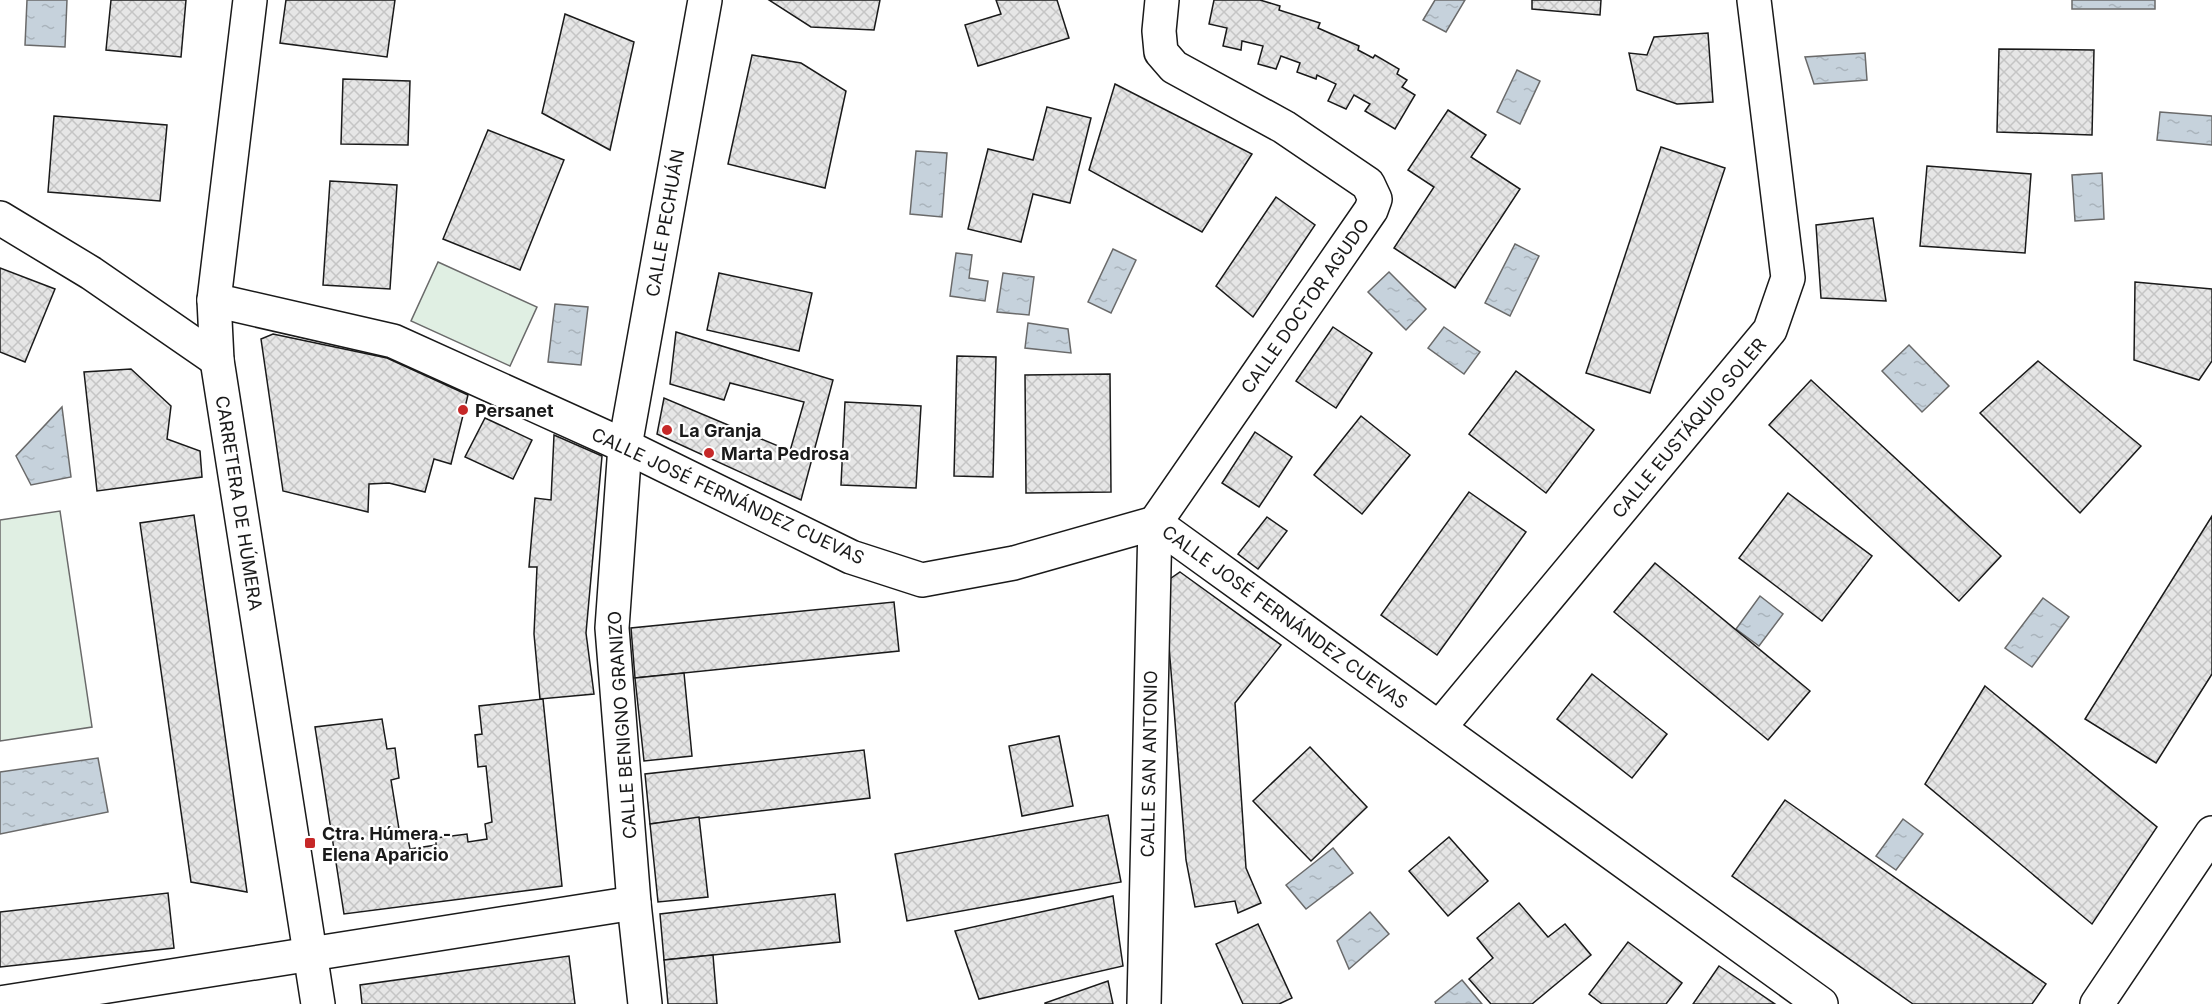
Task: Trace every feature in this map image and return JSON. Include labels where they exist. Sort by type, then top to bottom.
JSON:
[{"type":"street","name":"CARRETERA DE HÚMERA","points":[[250,0],[214,300],[217,360],[318,1004]]},
{"type":"street","name":"CALLE PECHUÁN","points":[[625,446],[705,0]]},
{"type":"street","name":"CALLE DOCTOR AGUDO","points":[[1155,523],[1371,210],[1375,199],[1368,184],[1284,126],[1174,67],[1161,52],[1159,31],[1162,0]]},
{"type":"street","name":"CALLE EUSTÁQUIO SOLER","points":[[1439,728],[1770,330],[1788,278],[1754,0]]},
{"type":"street","points":[[0,218],[91,273],[217,360]]},
{"type":"street","name":"CALLE JOSÉ FERNÁNDEZ CUEVAS","points":[[214,300],[393,341],[625,446],[851,557],[922,580],[1014,563],[1155,523],[1821,1004]]},
{"type":"street","name":"CALLE BENIGNO GRANIZO","points":[[625,446],[612,628],[634,903],[645,1004]]},
{"type":"street","name":"CALLE SAN ANTONIO","points":[[1144,1004],[1155,523]]},
{"type":"street","points":[[2097,1004],[2212,833]]},
{"type":"street","points":[[0,1003],[634,903]]},
{"type":"green space","points":[[438,262],[537,307],[510,366],[411,321]]},
{"type":"green space","points":[[60,511],[92,727],[0,741],[0,520]]},
{"type":"water","points":[[27,0],[67,0],[65,47],[25,45]]},
{"type":"water","points":[[1435,0],[1465,0],[1446,32],[1423,20]]},
{"type":"water","points":[[2072,0],[2155,0],[2155,9],[2072,9]]},
{"type":"water","points":[[1865,53],[1867,80],[1814,84],[1805,57]]},
{"type":"water","points":[[1517,70],[1540,81],[1520,124],[1497,112]]},
{"type":"water","points":[[2160,112],[2212,116],[2212,145],[2157,140]]},
{"type":"water","points":[[916,151],[947,153],[942,217],[910,214]]},
{"type":"water","points":[[2102,173],[2104,219],[2075,221],[2072,175]]},
{"type":"water","points":[[1515,244],[1539,256],[1510,316],[1485,303]]},
{"type":"water","points":[[1113,249],[1136,260],[1111,313],[1088,302]]},
{"type":"water","points":[[956,253],[972,255],[969,278],[988,281],[985,301],[950,296]]},
{"type":"water","points":[[1389,272],[1426,309],[1406,330],[1368,292]]},
{"type":"water","points":[[1003,273],[1034,277],[1029,315],[997,312]]},
{"type":"water","points":[[555,304],[588,307],[581,365],[548,362]]},
{"type":"water","points":[[1028,323],[1068,329],[1071,353],[1025,348]]},
{"type":"water","points":[[1444,327],[1480,352],[1464,374],[1428,348]]},
{"type":"water","points":[[1909,345],[1949,386],[1922,412],[1882,371]]},
{"type":"water","points":[[62,407],[71,477],[31,485],[16,456]]},
{"type":"water","points":[[1760,596],[1783,614],[1759,646],[1736,629]]},
{"type":"water","points":[[2043,598],[2069,617],[2032,667],[2005,648]]},
{"type":"water","points":[[98,758],[108,812],[0,834],[0,772]]},
{"type":"water","points":[[1903,819],[1923,834],[1896,870],[1876,856]]},
{"type":"water","points":[[1333,848],[1353,873],[1306,909],[1286,885]]},
{"type":"water","points":[[1370,912],[1389,934],[1349,969],[1337,941]]},
{"type":"water","points":[[1462,980],[1482,1004],[1436,1004],[1435,1002]]},
{"type":"building","points":[[111,0],[186,0],[181,57],[106,50]]},
{"type":"building","points":[[286,0],[395,0],[387,57],[280,43]]},
{"type":"building","points":[[769,0],[880,0],[874,30],[811,27]]},
{"type":"building","points":[[996,0],[1057,0],[1069,38],[978,66],[965,25],[1001,14]]},
{"type":"building","points":[[1214,0],[1260,0],[1280,6],[1279,10],[1320,23],[1318,28],[1359,46],[1358,50],[1373,58],[1375,55],[1399,69],[1397,74],[1407,80],[1402,87],[1415,95],[1395,129],[1365,111],[1370,104],[1354,95],[1346,109],[1328,101],[1336,84],[1317,75],[1316,79],[1297,72],[1300,63],[1281,56],[1276,69],[1258,64],[1263,46],[1242,41],[1241,50],[1223,46],[1227,28],[1209,24]]},
{"type":"building","points":[[1532,0],[1601,0],[1600,15],[1532,9]]},
{"type":"building","points":[[565,14],[634,42],[610,150],[542,113]]},
{"type":"building","points":[[1708,33],[1713,102],[1677,104],[1637,90],[1629,53],[1647,55],[1654,37]]},
{"type":"building","points":[[1999,49],[2094,50],[2092,135],[1997,132]]},
{"type":"building","points":[[752,55],[801,63],[846,91],[825,188],[728,164]]},
{"type":"building","points":[[343,79],[410,81],[408,145],[341,144]]},
{"type":"building","points":[[1115,84],[1252,154],[1202,232],[1089,170]]},
{"type":"building","points":[[1047,107],[1091,118],[1070,203],[1033,194],[1021,242],[968,229],[988,149],[1033,160]]},
{"type":"building","points":[[1448,110],[1486,135],[1471,157],[1520,189],[1455,288],[1394,248],[1434,187],[1408,170]]},
{"type":"building","points":[[54,116],[167,125],[160,201],[48,192]]},
{"type":"building","points":[[488,130],[564,160],[520,270],[443,239]]},
{"type":"building","points":[[1661,147],[1725,168],[1650,393],[1586,373]]},
{"type":"building","points":[[1927,166],[2031,174],[2025,253],[1920,246]]},
{"type":"building","points":[[330,181],[397,185],[390,289],[323,285]]},
{"type":"building","points":[[1276,197],[1315,225],[1253,317],[1216,286]]},
{"type":"building","points":[[1873,218],[1886,301],[1821,298],[1816,225]]},
{"type":"building","points":[[0,268],[55,289],[25,362],[0,352]]},
{"type":"building","points":[[719,273],[812,293],[799,351],[707,330]]},
{"type":"building","points":[[2135,282],[2212,289],[2212,361],[2199,380],[2134,360]]},
{"type":"building","points":[[1333,327],[1372,353],[1336,408],[1296,381]]},
{"type":"building","points":[[676,332],[833,380],[801,500],[657,434],[664,398],[790,451],[804,402],[730,383],[724,400],[670,384]]},
{"type":"building","points":[[273,334],[387,358],[468,395],[451,464],[434,459],[425,492],[389,483],[369,484],[368,512],[283,491],[261,339]]},
{"type":"building","points":[[957,356],[996,357],[993,477],[954,476]]},
{"type":"building","points":[[2038,361],[2141,446],[2080,513],[1980,413]]},
{"type":"building","points":[[131,369],[171,406],[167,439],[200,451],[202,477],[97,491],[84,372]]},
{"type":"building","points":[[1516,371],[1594,430],[1546,493],[1469,434]]},
{"type":"building","points":[[1110,374],[1111,492],[1026,493],[1025,375]]},
{"type":"building","points":[[1811,380],[2001,556],[1959,601],[1769,425]]},
{"type":"building","points":[[845,402],[921,406],[916,488],[841,485]]},
{"type":"building","points":[[1361,416],[1410,455],[1362,514],[1314,475]]},
{"type":"building","points":[[485,418],[532,440],[513,479],[465,457]]},
{"type":"building","points":[[1255,432],[1292,457],[1259,507],[1222,483]]},
{"type":"building","points":[[554,435],[602,456],[586,633],[594,694],[540,699],[534,634],[537,567],[529,567],[535,498],[551,500]]},
{"type":"building","points":[[1469,492],[1526,532],[1437,655],[1381,615]]},
{"type":"building","points":[[1788,493],[1872,556],[1822,621],[1739,558]]},
{"type":"building","points":[[194,515],[247,892],[191,882],[140,523]]},
{"type":"building","points":[[2212,516],[2212,674],[2156,763],[2085,719]]},
{"type":"building","points":[[1267,517],[1287,531],[1258,569],[1238,554]]},
{"type":"building","points":[[1655,563],[1810,691],[1768,740],[1614,612]]},
{"type":"building","points":[[1180,572],[1281,645],[1235,703],[1246,868],[1261,903],[1238,913],[1235,901],[1195,907],[1186,860],[1164,583]]},
{"type":"building","points":[[894,602],[899,651],[635,678],[631,628]]},
{"type":"building","points":[[684,673],[692,756],[644,761],[635,678]]},
{"type":"building","points":[[1592,674],[1667,734],[1632,778],[1557,719]]},
{"type":"building","points":[[1985,686],[2157,827],[2092,924],[1925,784]]},
{"type":"building","points":[[543,699],[562,886],[344,914],[315,727],[382,719],[387,749],[395,748],[399,778],[391,780],[400,835],[407,834],[410,849],[436,845],[436,838],[467,834],[468,842],[487,839],[485,824],[492,822],[486,766],[478,767],[475,735],[482,734],[479,706]]},
{"type":"building","points":[[1059,736],[1073,806],[1022,816],[1009,746]]},
{"type":"building","points":[[1310,747],[1367,807],[1311,861],[1253,801]]},
{"type":"building","points":[[864,750],[870,798],[650,824],[645,774]]},
{"type":"building","points":[[1785,800],[2046,984],[2032,1004],[1913,1004],[1732,876]]},
{"type":"building","points":[[1108,815],[1121,882],[907,921],[895,854]]},
{"type":"building","points":[[699,817],[708,897],[658,902],[650,824]]},
{"type":"building","points":[[1449,837],[1488,881],[1448,916],[1409,871]]},
{"type":"building","points":[[168,893],[174,948],[0,967],[0,912]]},
{"type":"building","points":[[835,894],[840,942],[664,960],[660,914]]},
{"type":"building","points":[[1113,896],[1123,966],[979,999],[955,931]]},
{"type":"building","points":[[1519,903],[1548,937],[1565,924],[1591,955],[1532,1004],[1491,1004],[1469,979],[1493,958],[1477,938]]},
{"type":"building","points":[[1258,924],[1292,998],[1279,1004],[1243,1004],[1216,944]]},
{"type":"building","points":[[1628,942],[1682,983],[1666,1004],[1602,1004],[1589,994]]},
{"type":"building","points":[[713,955],[717,1004],[668,1004],[664,960]]},
{"type":"building","points":[[569,956],[575,1004],[362,1004],[360,985]]},
{"type":"building","points":[[1719,966],[1775,1004],[1693,1004]]},
{"type":"building","points":[[1108,981],[1113,1004],[1045,1004],[1045,1003]]},
{"type":"place","name":"Persanet","points":[[463,410]]},
{"type":"place","name":"La Granja","points":[[667,430]]},
{"type":"place","name":"Marta Pedrosa","points":[[709,453]]},
{"type":"place","name":"Ctra. Húmera - Elena Aparicio","points":[[310,843]]}]
